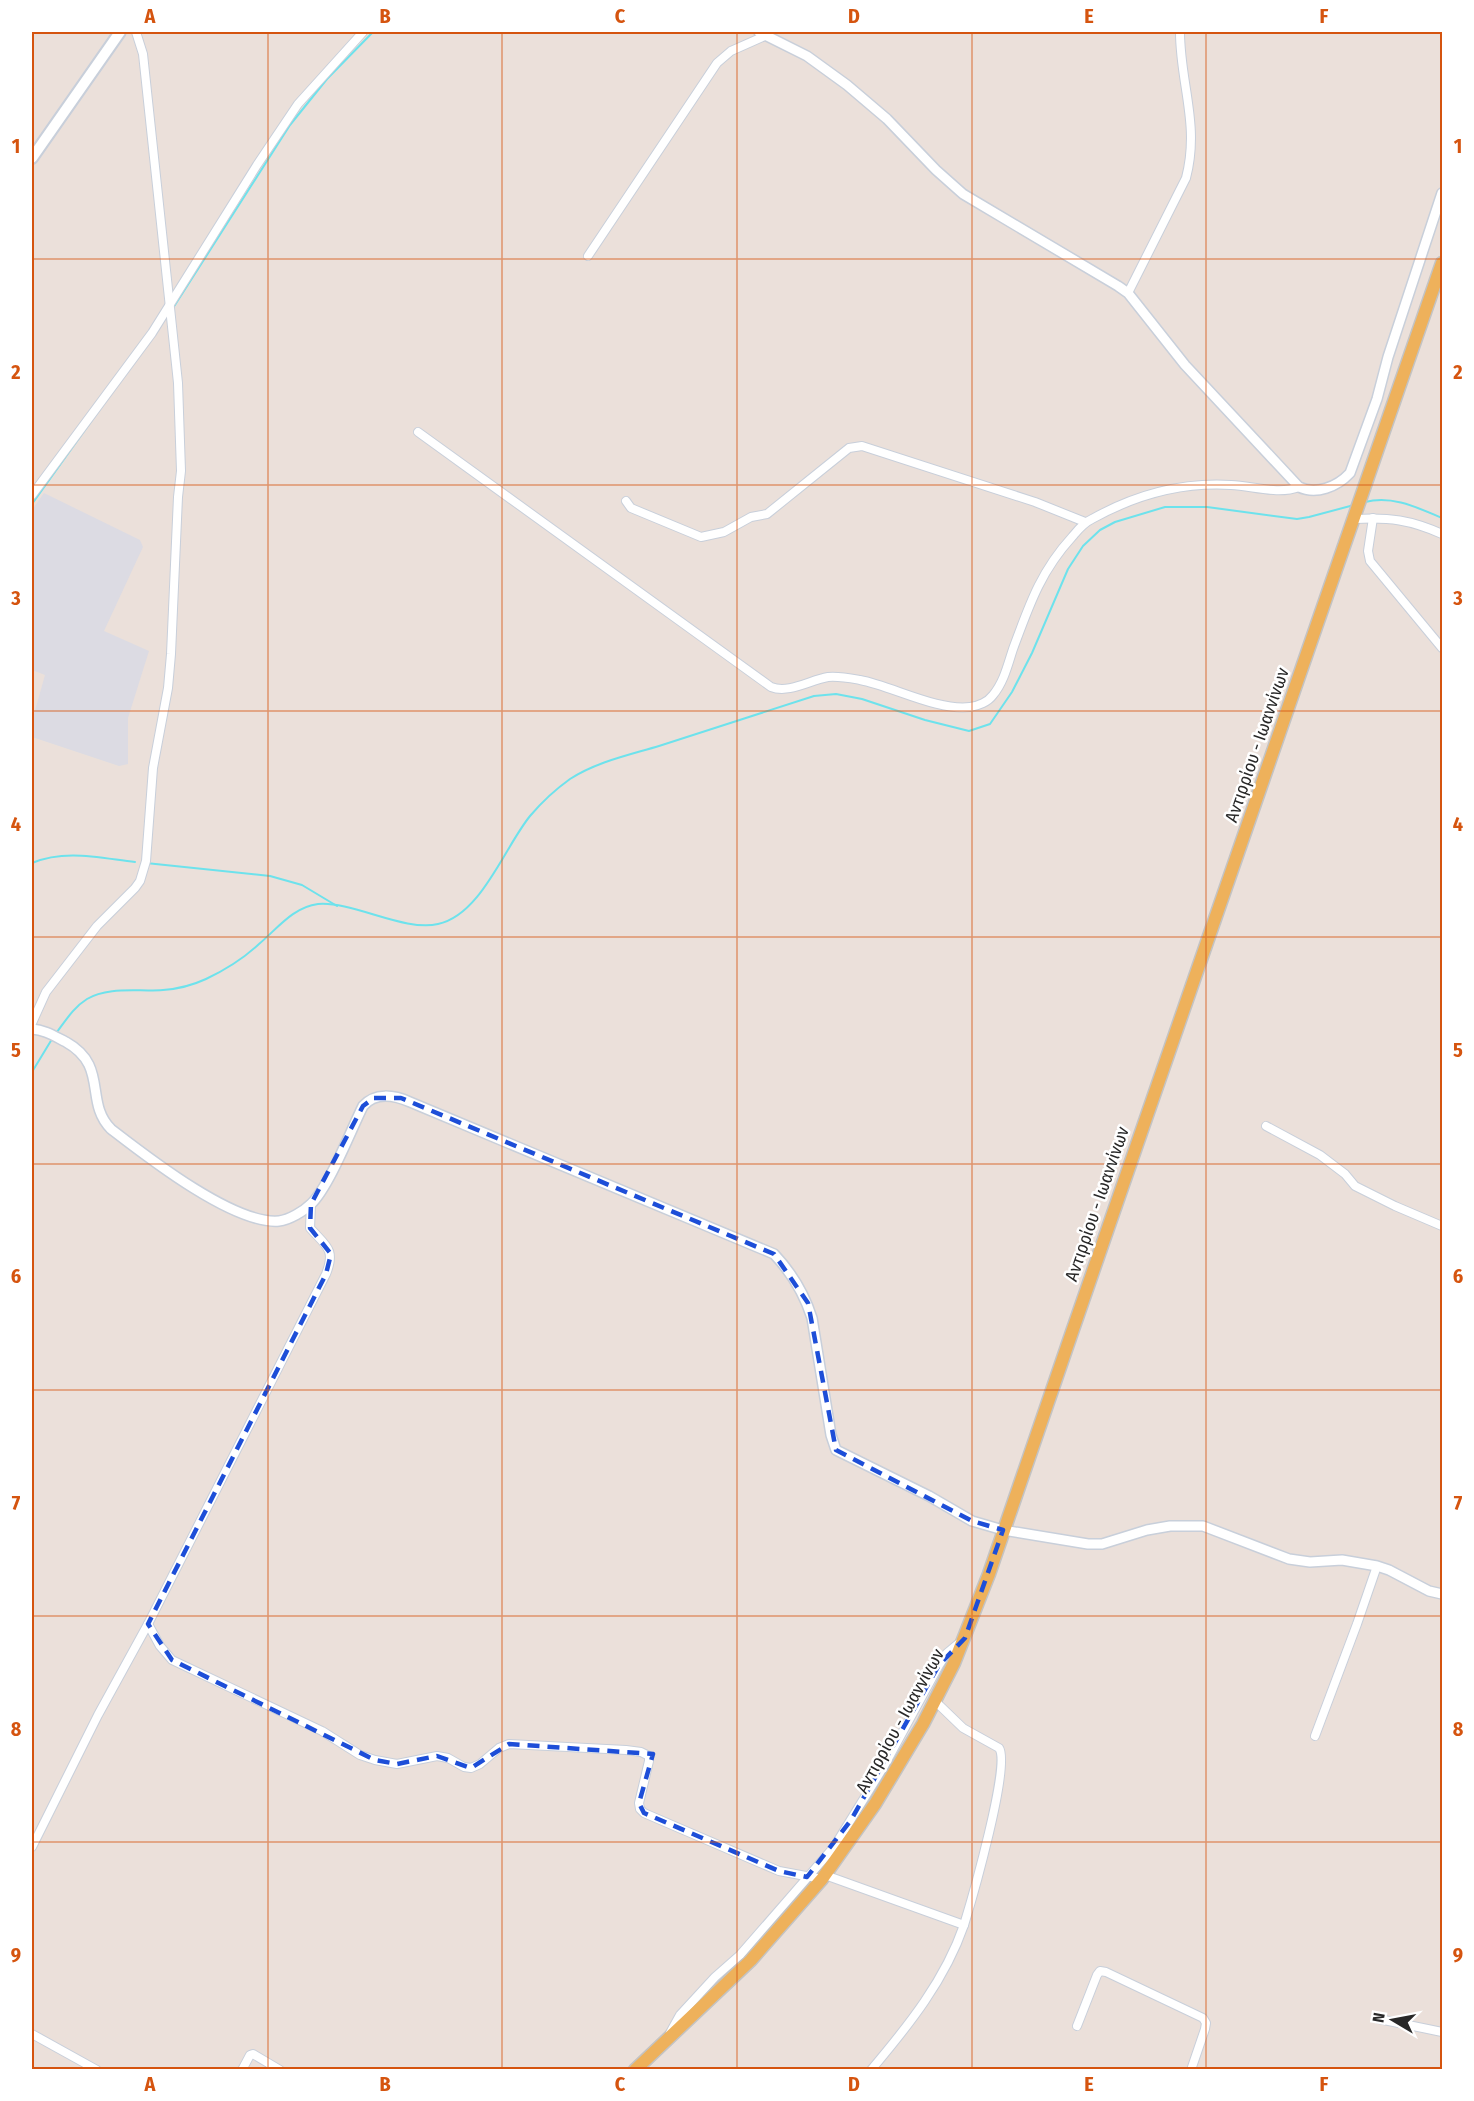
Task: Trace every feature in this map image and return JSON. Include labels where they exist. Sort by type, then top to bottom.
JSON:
[{"type":"main road","points":[[32,158],[120,32]]},
{"type":"main road","name":"Αντιρρίου - Ιωαννίνων","points":[[635,2070],[751,1960],[823,1877],[875,1804],[936,1702],[965,1638],[1443,263]]},
{"type":"street","points":[[32,1023],[46,992],[71,957],[140,881],[146,861],[153,768],[169,677],[181,471],[178,383],[143,54],[136,32]]},
{"type":"street","points":[[32,495],[110,391],[170,304],[298,104],[363,32]]},
{"type":"street","points":[[1128,293],[1186,178],[1191,159],[1190,111],[1180,32]]},
{"type":"street","points":[[588,256],[717,63],[731,51],[763,33],[807,56],[854,90],[963,194],[1128,293],[1185,365],[1299,487],[1307,491],[1318,491],[1341,481],[1350,473],[1377,399],[1388,357],[1443,193]]},
{"type":"street","points":[[418,432],[761,681],[775,688],[786,688],[817,679],[843,677],[865,681],[944,705],[971,707],[984,703],[993,695],[1002,680],[1026,614],[1050,562],[1085,522],[1116,506],[1145,495],[1183,486],[1229,485],[1282,491],[1299,487]]},
{"type":"street","points":[[626,501],[631,508],[696,536],[713,536],[751,517],[767,514],[849,448],[862,446],[1035,502],[1085,522]]},
{"type":"street","points":[[1350,473],[1367,483]]},
{"type":"street","points":[[1356,517],[1412,522],[1443,534]]},
{"type":"street","points":[[1373,518],[1368,551],[1370,561],[1443,648]]},
{"type":"street","points":[[32,1029],[61,1039],[84,1055],[105,1123],[186,1182],[238,1212],[269,1220],[283,1220],[311,1204],[333,1168],[363,1106],[378,1096],[410,1102],[774,1254],[794,1278],[808,1303],[831,1435],[836,1450],[929,1496],[972,1521],[1003,1530],[1088,1544],[1110,1542],[1154,1529],[1192,1525],[1211,1527],[1275,1555],[1310,1562],[1342,1560],[1377,1566],[1429,1591],[1443,1594]]},
{"type":"street","points":[[1266,1126],[1320,1155],[1345,1174],[1355,1186],[1443,1226]]},
{"type":"street","points":[[32,1847],[331,1263],[329,1250],[310,1226],[311,1204]]},
{"type":"street","points":[[1315,1736],[1377,1566]]},
{"type":"street","points":[[148,1624],[160,1646],[172,1660],[322,1731],[360,1755],[375,1760],[397,1764],[437,1756],[471,1768],[480,1764],[499,1748],[514,1744],[645,1753],[649,1756],[649,1761],[639,1803],[644,1813],[779,1871],[807,1877],[823,1877],[964,1925]]},
{"type":"street","points":[[666,2041],[680,2015],[715,1977],[740,1955],[834,1847],[943,1659],[965,1638]]},
{"type":"street","points":[[871,2070],[940,1980],[952,1955],[964,1925],[979,1872],[1002,1773],[1002,1754],[999,1748],[963,1728],[936,1702]]},
{"type":"street","points":[[1077,2026],[1097,1975],[1100,1971],[1106,1972],[1203,2018],[1206,2023],[1205,2029],[1191,2070]]},
{"type":"street","points":[[1379,2019],[1443,2032]]},
{"type":"street","points":[[32,2034],[97,2070]]},
{"type":"street","points":[[242,2070],[250,2055],[255,2054],[280,2070]]},
{"type":"highlighted area","points":[[374,1098],[401,1098],[774,1254],[808,1303],[836,1450],[972,1521],[1003,1530],[965,1638],[939,1665],[851,1820],[807,1877],[779,1871],[644,1813],[639,1803],[653,1754],[509,1744],[471,1768],[437,1756],[397,1764],[375,1760],[172,1660],[148,1624],[326,1274],[331,1254],[310,1228],[311,1204],[363,1106]]},
{"type":"shaded area","points":[[44,493],[140,540],[143,547],[104,631],[149,651],[128,718],[128,764],[119,766],[32,737],[32,721],[45,675],[32,670],[32,510]]},
{"type":"waterway","points":[[173,308],[290,125],[327,79],[373,32]]},
{"type":"waterway","points":[[32,504],[107,399]]},
{"type":"waterway","points":[[1365,502],[1395,501],[1442,518]]},
{"type":"waterway","points":[[57,1032],[78,1006],[95,995],[124,990],[174,989],[213,975],[247,954],[293,914],[309,906],[332,904],[410,924],[438,924],[453,918],[467,908],[479,894],[520,829],[544,801],[559,787],[580,773],[613,760],[814,696],[836,694],[862,699],[925,720],[969,731],[990,724],[1012,692],[1032,653],[1068,569],[1083,546],[1100,530],[1115,522],[1165,507],[1207,507],[1297,519],[1354,505]]},
{"type":"waterway","points":[[32,863],[70,855],[135,862]]},
{"type":"waterway","points":[[146,863],[270,876],[302,885],[337,906]]},
{"type":"waterway","points":[[32,1072],[52,1039]]}]
